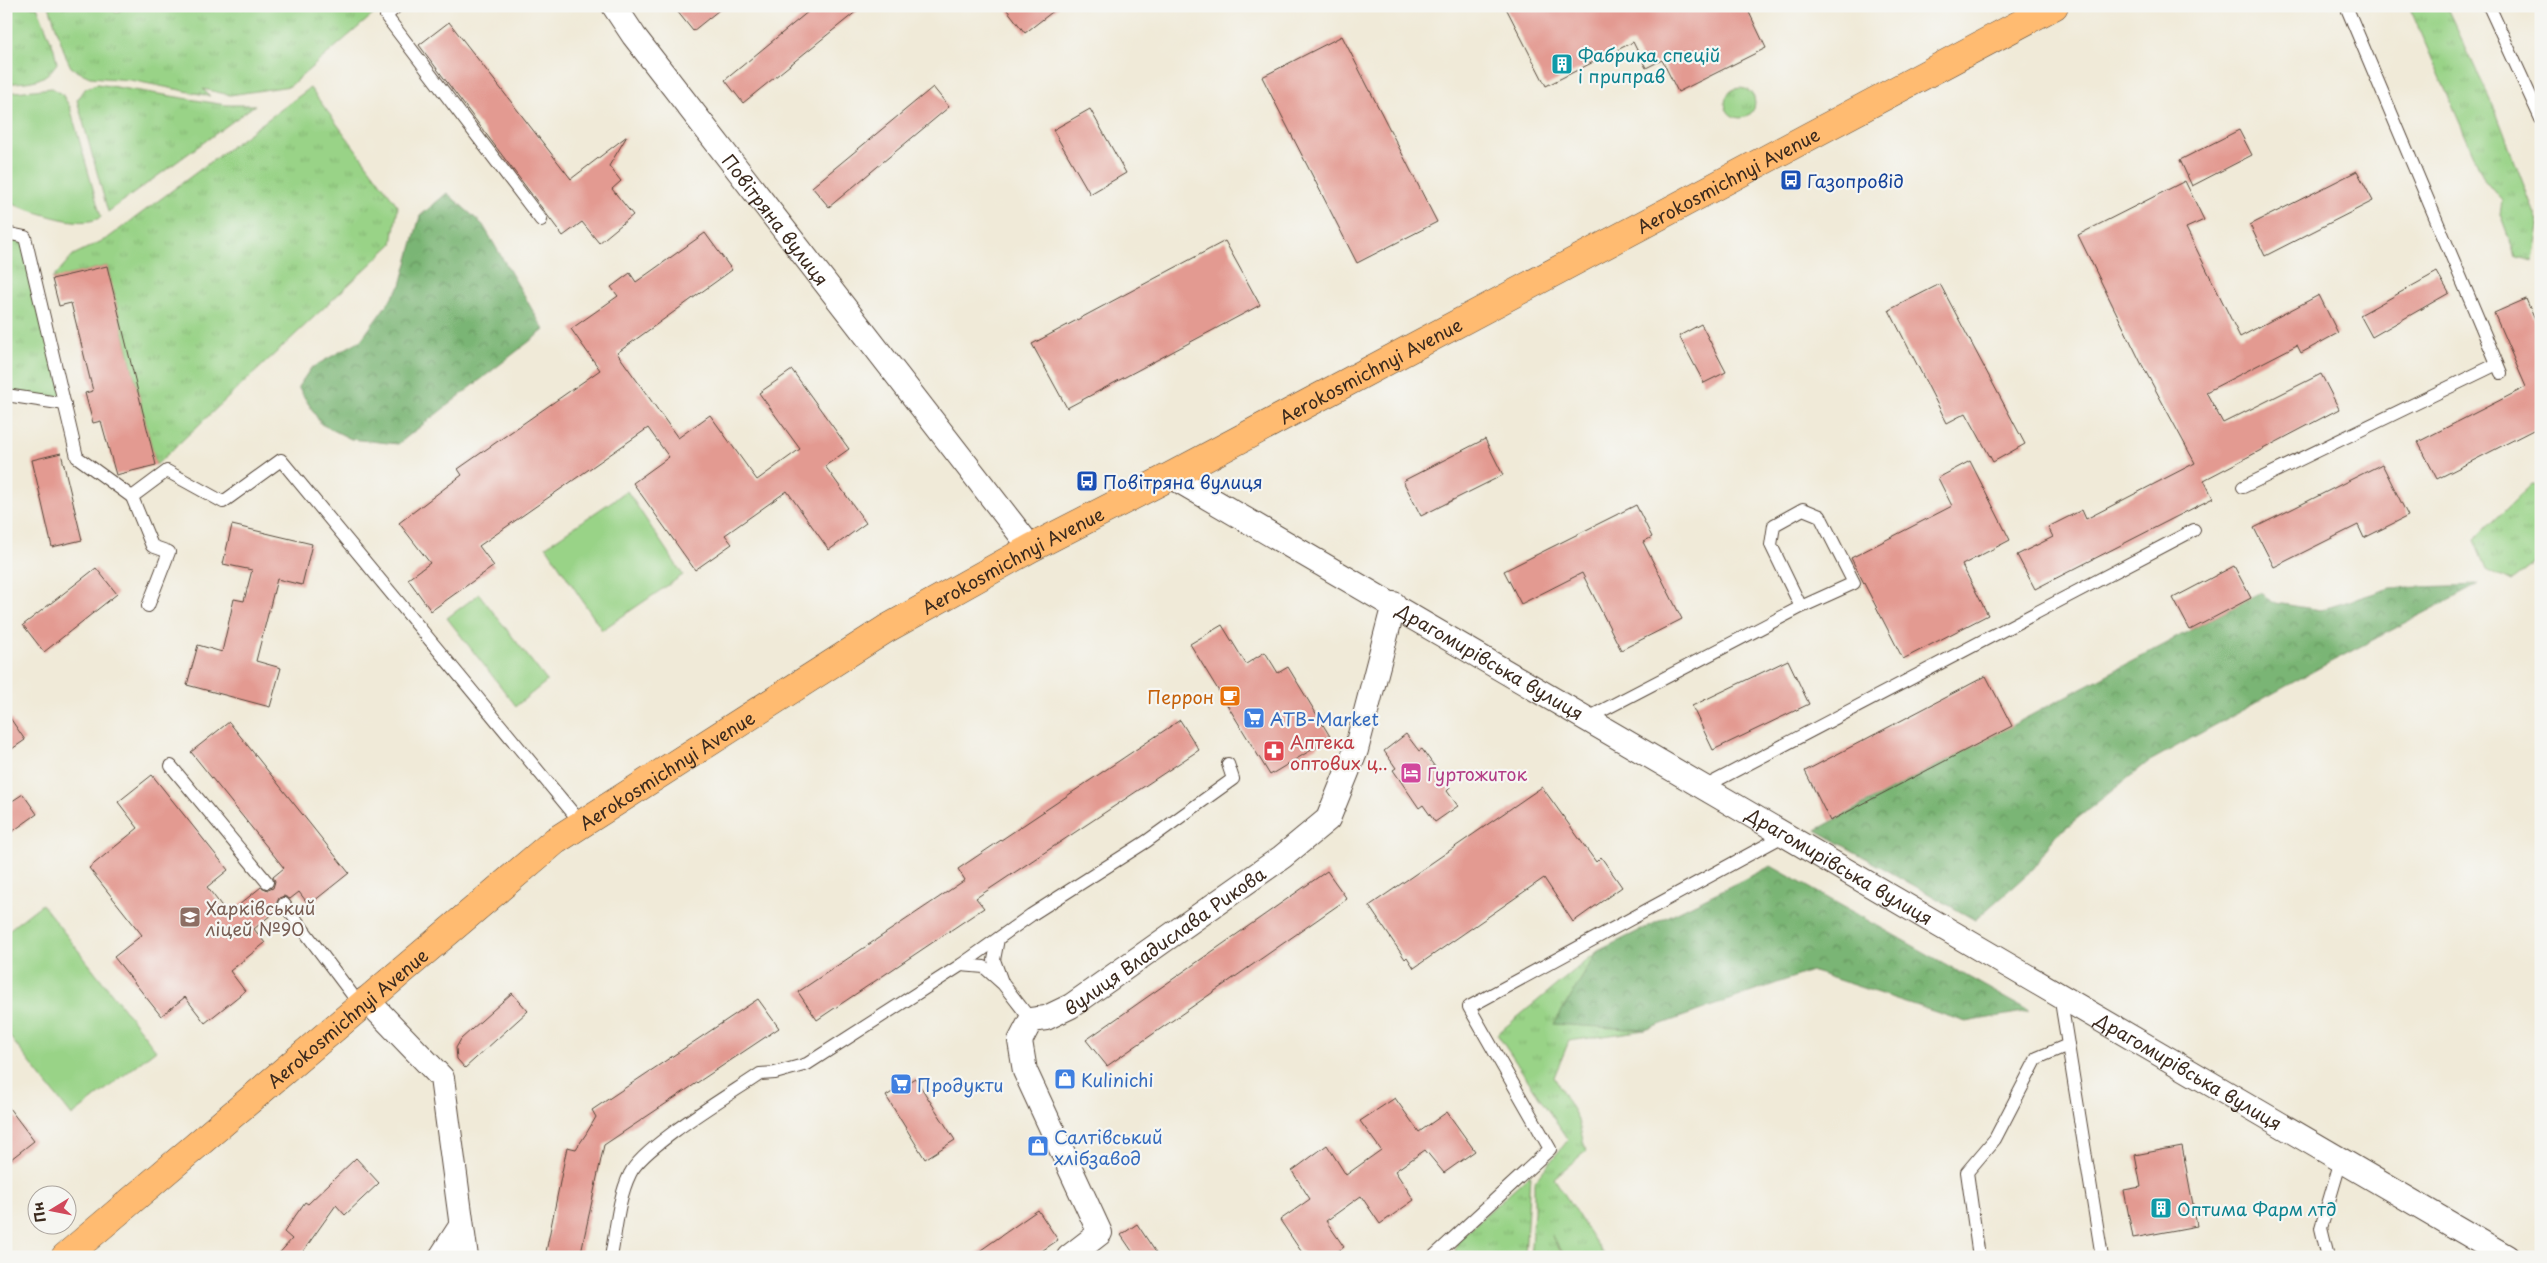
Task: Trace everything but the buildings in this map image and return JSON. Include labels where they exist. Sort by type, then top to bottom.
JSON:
[{"type":"highway","name":"Aerokosmichnyi Avenue","points":[[65,1257],[363,1002],[555,841],[886,629],[1031,548],[1171,476],[2054,6]]},
{"type":"street","name":"Повітряна вулиця","points":[[614,6],[634,36],[1031,548]]},
{"type":"street","name":"Драгомирівська вулиця","points":[[1171,476],[1394,604],[1586,719],[2507,1257]]},
{"type":"street","name":"вулиця Владислава Рикова","points":[[1031,1020],[1046,1018],[1071,1006],[1282,857],[1328,819],[1356,750],[1394,604]]},
{"type":"street","points":[[363,1002],[442,1078],[466,1257]]},
{"type":"street","points":[[1031,1020],[1020,1041],[1025,1071],[1100,1233],[1069,1257]]},
{"type":"street","points":[[441,1257],[461,1226]]},
{"type":"lane","points":[[397,6],[386,16],[541,220]]},
{"type":"lane","points":[[2243,487],[2499,369],[2346,6]]},
{"type":"lane","points":[[2489,6],[2541,119]]},
{"type":"lane","points":[[6,233],[25,237],[77,457],[132,496],[152,546],[169,552],[148,606]]},
{"type":"lane","points":[[6,395],[65,404]]},
{"type":"lane","points":[[132,496],[167,471],[222,502],[281,460],[582,824]]},
{"type":"lane","points":[[1586,719],[1801,607],[1854,583],[1820,516],[1803,509],[1774,525],[1771,545],[1801,607]]},
{"type":"lane","points":[[1704,787],[2194,530]]},
{"type":"lane","points":[[611,1257],[623,1194],[630,1173],[657,1146],[760,1074],[775,1074],[807,1064],[961,965],[1031,915],[1147,841],[1232,779],[1228,764]]},
{"type":"lane","points":[[171,766],[267,882]]},
{"type":"lane","points":[[1433,1257],[1550,1149],[1470,1007],[1785,835]]},
{"type":"lane","points":[[284,904],[363,1002]]},
{"type":"lane","points":[[998,939],[994,960],[1003,984]]},
{"type":"lane","points":[[961,965],[984,967],[1003,984],[1031,1020]]},
{"type":"lane","points":[[2060,995],[2102,1257]]},
{"type":"lane","points":[[1979,1257],[1968,1172],[1994,1139],[2037,1058],[2068,1045]]},
{"type":"lane","points":[[2328,1257],[2321,1228],[2341,1160]]},
{"type":"green space","points":[[6,6],[37,6],[54,49],[57,63],[52,70],[41,78],[29,82],[6,84]]},
{"type":"green space","points":[[49,6],[110,6],[116,13],[124,8],[123,6],[383,6],[290,86],[230,95],[203,89],[210,96],[130,80],[90,77],[79,72],[71,67],[66,57]]},
{"type":"green space","points":[[2409,6],[2446,6],[2496,112],[2539,225],[2533,261],[2516,257],[2500,214],[2502,201],[2485,181]]},
{"type":"green space","points":[[97,84],[226,105],[255,105],[108,212],[77,100],[86,88]]},
{"type":"green space","points":[[52,88],[62,94],[70,107],[101,217],[92,221],[81,222],[54,217],[6,202],[6,93]]},
{"type":"green space","points":[[310,88],[398,206],[392,244],[156,465],[107,266],[52,279],[73,255],[108,238]]},
{"type":"green space","points":[[1740,88],[1751,92],[1755,103],[1751,114],[1740,118],[1729,114],[1725,103],[1729,92]]},
{"type":"green space","points":[[447,193],[483,225],[544,330],[398,444],[351,439],[321,424],[298,387],[311,368],[361,340],[401,285],[420,216]]},
{"type":"green space","points":[[6,233],[25,237],[65,404],[6,395]]},
{"type":"green space","points":[[2532,484],[2541,485],[2541,559],[2511,582],[2486,569],[2474,540]]},
{"type":"green space","points":[[627,491],[683,575],[602,630],[546,546]]},
{"type":"green space","points":[[2478,585],[2321,667],[2148,762],[2054,837],[2034,868],[1975,920],[1816,830],[2260,593],[2276,603],[2320,610],[2391,588]]},
{"type":"green space","points":[[479,594],[547,681],[516,706],[447,618]]},
{"type":"green space","points":[[1771,866],[2029,1011],[1966,1022],[1811,971],[1645,1030],[1554,1024],[1598,951]]},
{"type":"green space","points":[[42,904],[156,1050],[72,1116],[6,1032],[6,932]]},
{"type":"green space","points":[[1598,951],[1645,1030],[1569,1041],[1554,1077],[1577,1117],[1586,1151],[1554,1178],[1605,1257],[1566,1257],[1551,1235],[1564,1257],[1530,1257],[1534,1212],[1534,1182],[1568,1140],[1497,1034]]},
{"type":"green space","points":[[1530,1174],[1525,1257],[1457,1257],[1455,1252],[1457,1241]]},
{"type":"place","name":"Фабрика спецій і приправ","points":[[1562,64]]},
{"type":"place","name":"Газопровiд","points":[[1791,180]]},
{"type":"place","name":"Повітряна вулиця","points":[[1087,481]]},
{"type":"place","name":"Перрон","points":[[1230,696]]},
{"type":"place","name":"ATB-Market","points":[[1254,718]]},
{"type":"place","name":"Аптека оптових ц‥","points":[[1274,751]]},
{"type":"place","name":"Гуртожиток","points":[[1411,773]]},
{"type":"place","name":"Харківський ліцей №90","points":[[190,917]]},
{"type":"place","name":"Kulinichi","points":[[1065,1079]]},
{"type":"place","name":"Продукти","points":[[901,1084]]},
{"type":"place","name":"Салтівський хлібзавод","points":[[1038,1146]]},
{"type":"place","name":"Оптима Фарм лтд","points":[[2161,1208]]}]
